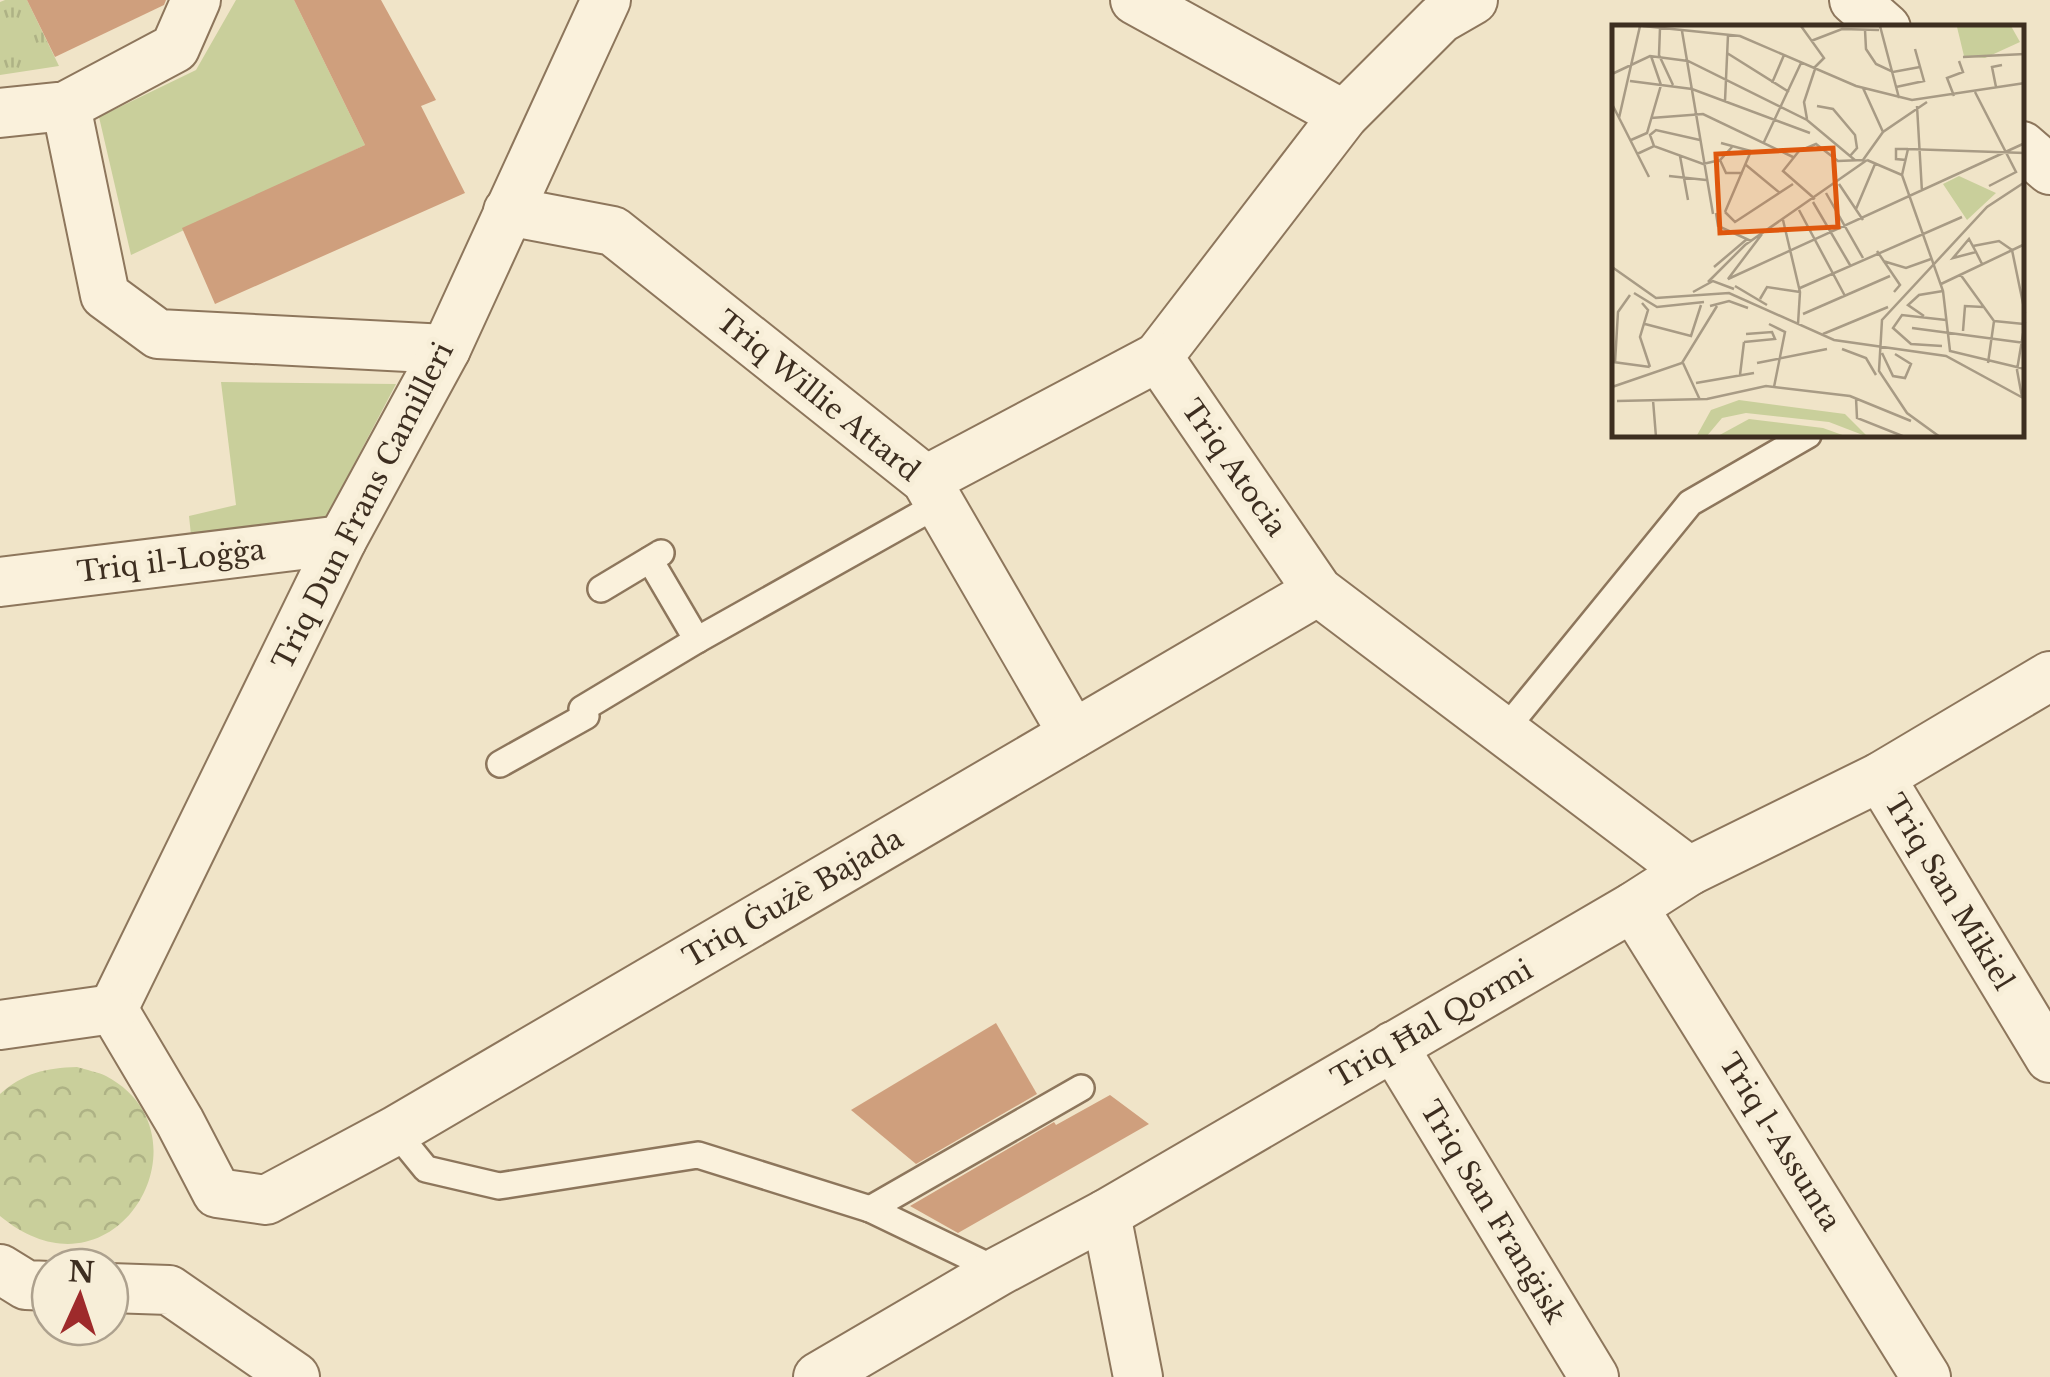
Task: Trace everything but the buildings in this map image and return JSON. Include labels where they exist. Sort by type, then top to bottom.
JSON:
[{"type":"street","points":[[0,113],[66,106],[174,48],[196,0]]},
{"type":"street","name":"Triq Dun Frans Camilleri","points":[[112,1009],[342,540],[446,349],[606,0]]},
{"type":"street","points":[[1136,0],[1344,115]]},
{"type":"street","points":[[932,492],[1158,357],[1344,115],[1440,19],[1473,0]]},
{"type":"street","points":[[1854,0],[1883,25]]},
{"type":"street","points":[[66,106],[105,295],[158,334],[446,349]]},
{"type":"street","points":[[2025,149],[2050,170]]},
{"type":"street","name":"Triq Willie Attard","points":[[508,211],[613,231],[932,492],[1073,734]]},
{"type":"street","name":"Triq Atocia","points":[[1158,357],[1318,591],[1688,871]]},
{"type":"street","name":"Triq il-Loġġa","points":[[0,582],[342,540]]},
{"type":"street","name":"Triq Ġużè Bajada","points":[[112,1009],[180,1122],[217,1193],[266,1200],[395,1132],[1318,591]]},
{"type":"street","name":"Triq Ħal Qormi","points":[[818,1377],[998,1271],[1106,1214],[1688,871],[1880,776],[2050,676]]},
{"type":"street","name":"Triq San Mikiel","points":[[1880,776],[2050,1058]]},
{"type":"street","name":"Triq l-Assunta","points":[[1634,906],[1926,1377]]},
{"type":"street","points":[[0,1024],[112,1009]]},
{"type":"street","name":"Triq San Franġisk","points":[[1393,1046],[1594,1377]]},
{"type":"street","points":[[1106,1214],[1138,1377]]},
{"type":"street","points":[[0,1269],[30,1285]]},
{"type":"street","points":[[130,1289],[168,1290],[295,1377]]},
{"type":"lane","points":[[1504,731],[1690,503],[1803,438]]},
{"type":"lane","points":[[500,764],[586,716],[582,708],[932,492]]},
{"type":"lane","points":[[601,589],[657,555],[697,640]]},
{"type":"lane","points":[[870,1209],[1081,1088]]},
{"type":"lane","points":[[395,1132],[426,1169],[499,1186],[698,1155],[870,1209],[998,1271]]},
{"type":"green space","points":[[27,0],[59,66],[0,75],[0,2]]},
{"type":"green space","points":[[236,0],[294,0],[365,145],[131,255],[99,117],[196,70]]},
{"type":"green space","points":[[221,382],[396,384],[323,523],[191,535],[189,516],[236,505]]},
{"type":"green space","points":[[77,1067],[106,1076],[138,1103],[152,1136],[151,1171],[138,1204],[114,1229],[81,1243],[42,1240],[0,1216],[0,1094],[36,1073]]}]
